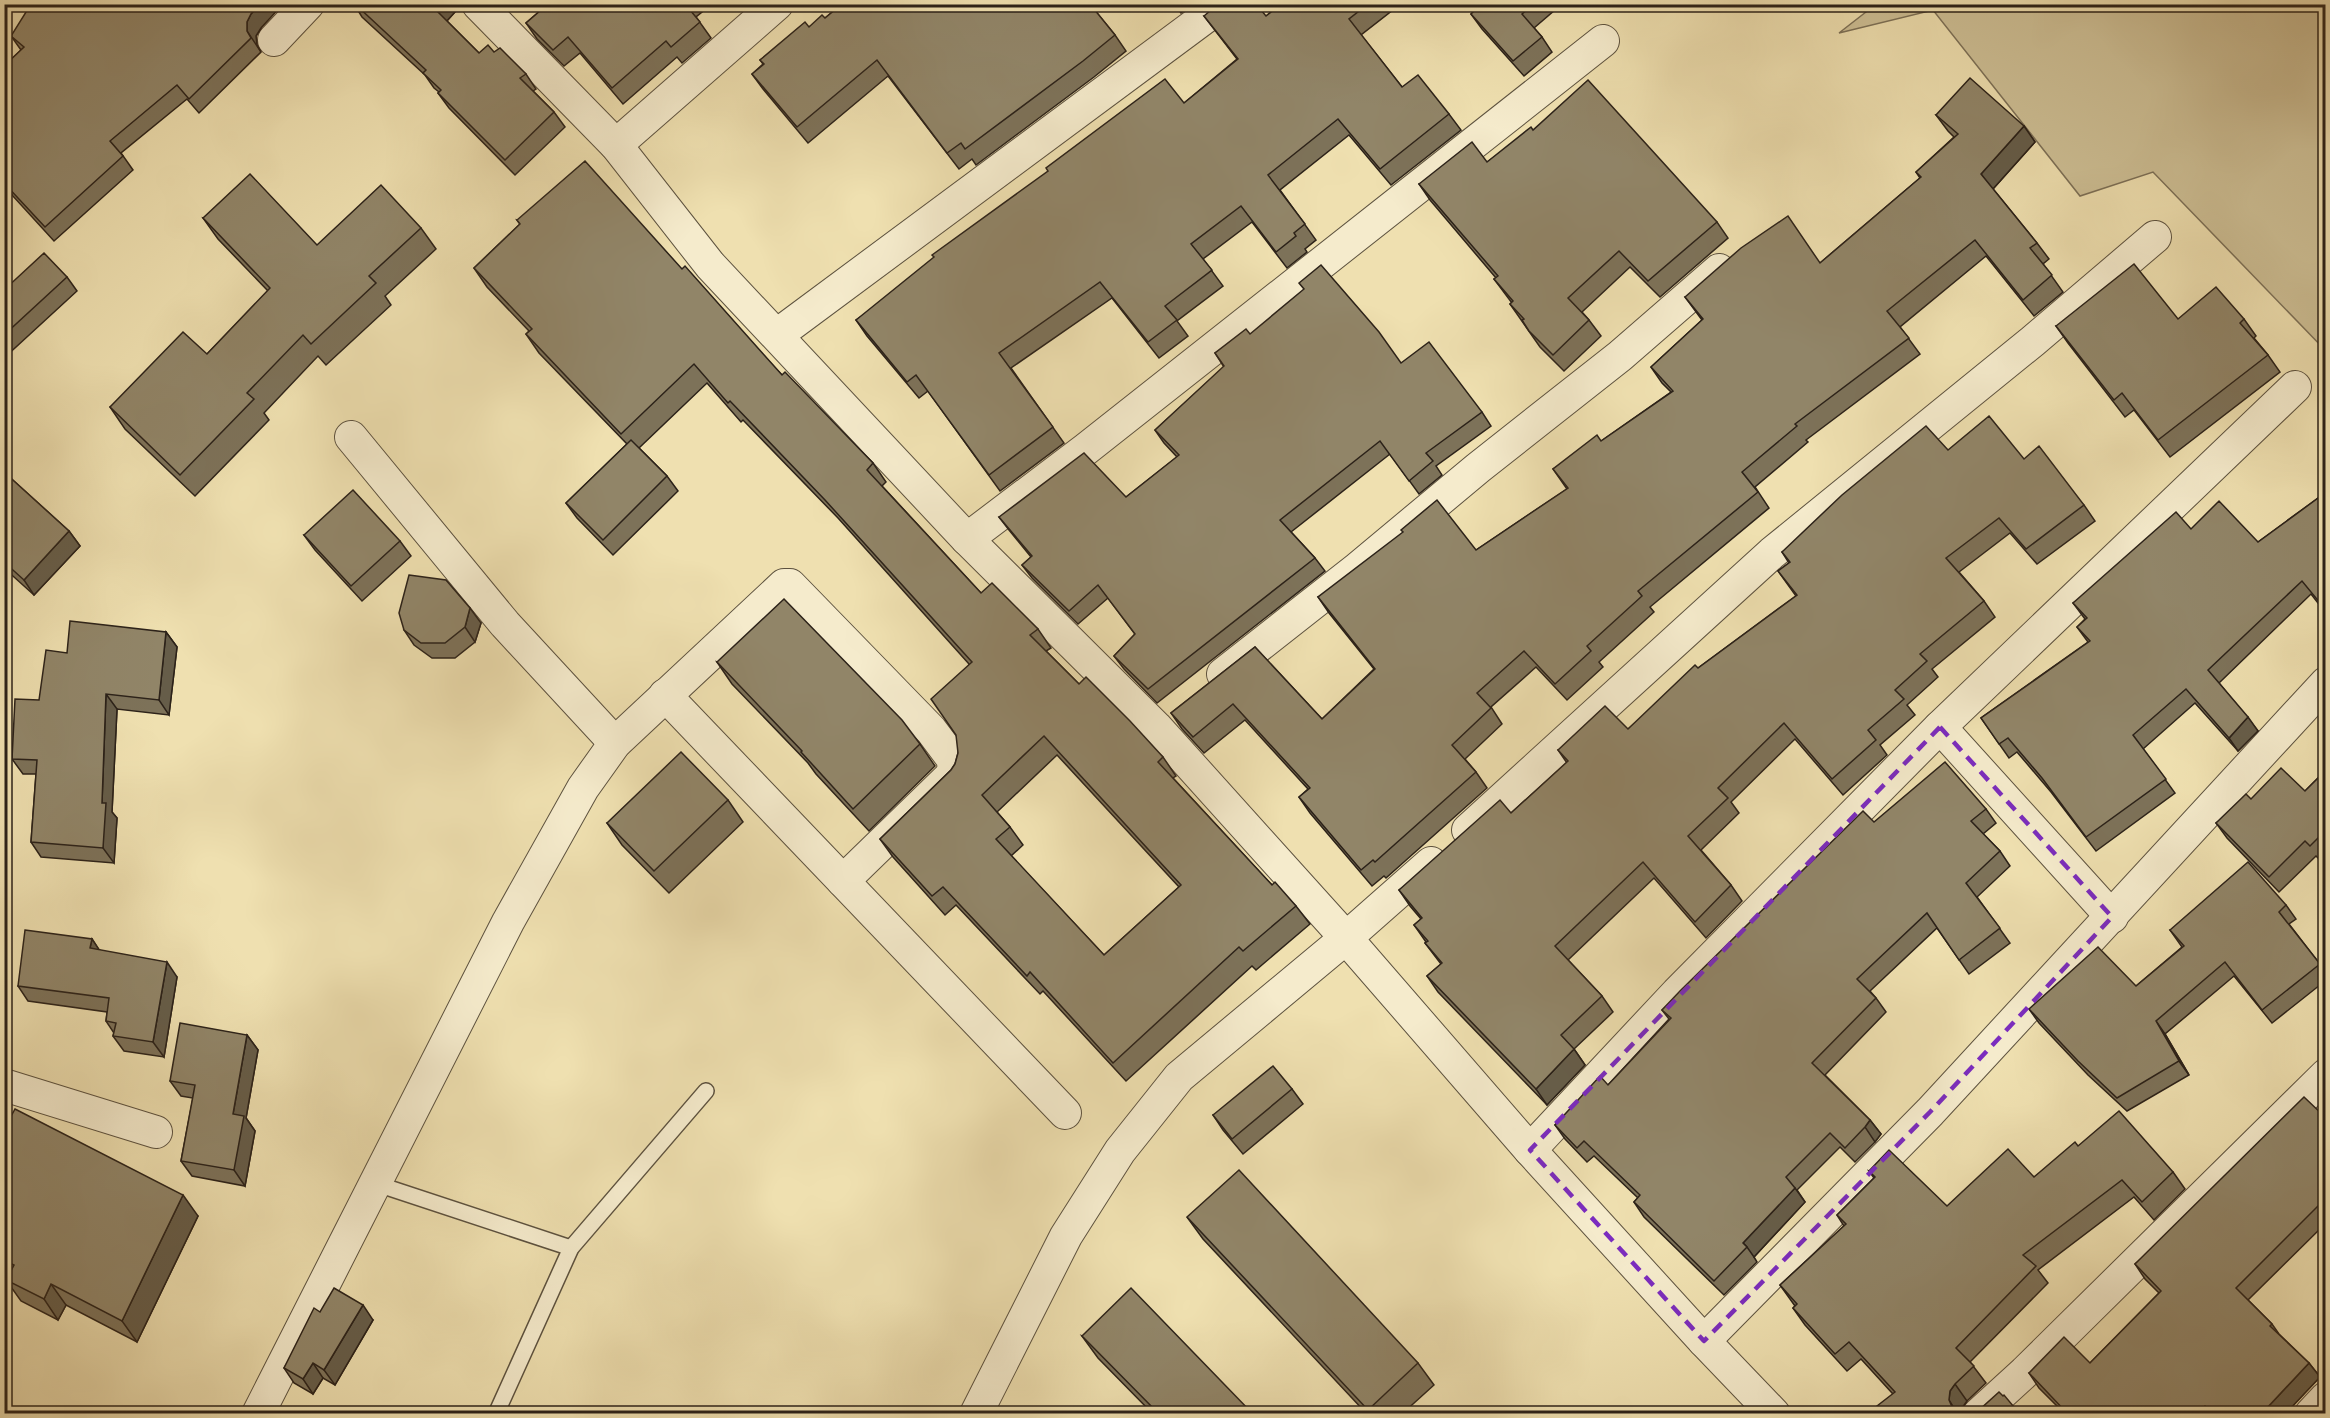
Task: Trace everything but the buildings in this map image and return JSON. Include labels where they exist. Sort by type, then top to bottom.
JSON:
[{"type":"street","points":[[274,40],[308,4]]},
{"type":"street","points":[[478,4],[616,145],[710,265],[967,539],[1165,720],[1346,938],[1530,1150],[1704,1341],[1774,1413]]},
{"type":"street","points":[[616,145],[777,4]]},
{"type":"street","points":[[777,335],[1223,4]]},
{"type":"street","points":[[967,539],[1086,449],[1603,41]]},
{"type":"street","points":[[976,1413],[1066,1236],[1120,1151],[1179,1077],[1346,938],[1456,841],[1772,553],[2033,341],[2155,237]]},
{"type":"street","points":[[1202,691],[1620,356],[1737,254]]},
{"type":"street","points":[[1530,1150],[1685,985],[1940,727],[2295,387]]},
{"type":"street","points":[[351,437],[505,624],[615,744]]},
{"type":"street","points":[[258,1413],[508,922],[583,788],[615,744],[778,588],[784,585],[790,585],[932,730],[952,758],[954,767],[951,776],[843,881]]},
{"type":"street","points":[[1704,1341],[1930,1112],[2073,956],[2112,917],[2325,683]]},
{"type":"street","points":[[665,695],[1065,1113]]},
{"type":"street","points":[[1940,727],[2112,917]]},
{"type":"street","points":[[1979,1413],[2025,1372],[2325,1075]]},
{"type":"street","points":[[4,1085],[156,1132]]},
{"type":"street","points":[[2311,1413],[2325,1398]]},
{"type":"lane","points":[[496,1413],[571,1248],[706,1091]]},
{"type":"lane","points":[[374,1183],[571,1248]]},
{"type":"highlighted area","points":[[1940,727],[2112,917],[1930,1112],[1704,1341],[1530,1150]]},
{"type":"shaded area","points":[[1875,5],[2325,5],[2325,350],[2153,172],[2080,196],[1933,10],[1839,33]]}]
